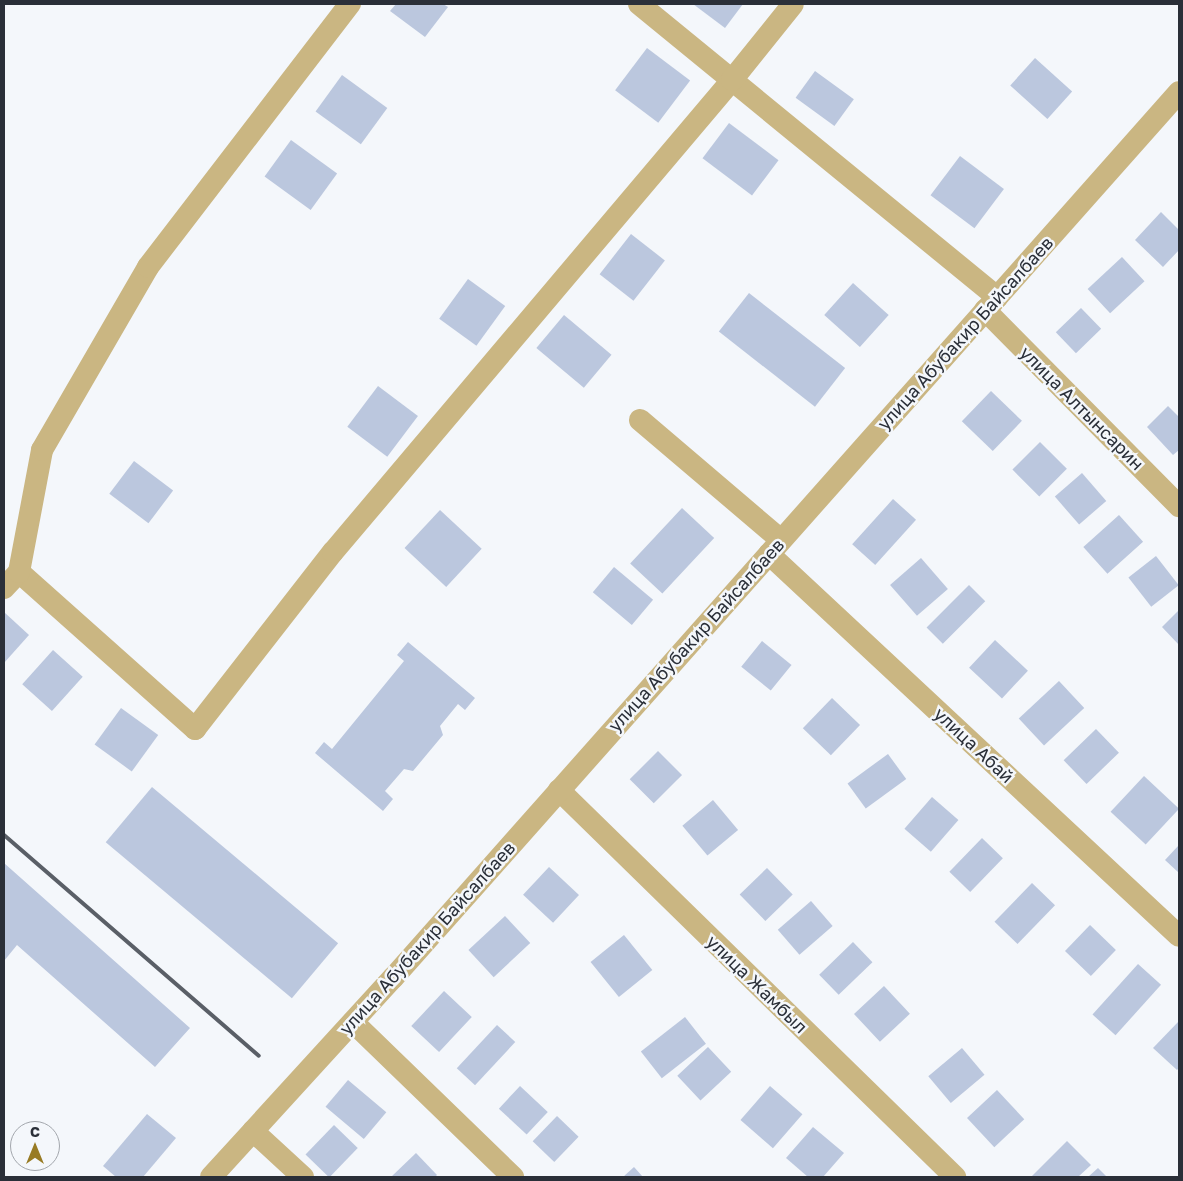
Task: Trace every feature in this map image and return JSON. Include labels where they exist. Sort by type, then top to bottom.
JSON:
[{"type":"street","points":[[350,4],[148,267],[42,450],[11,580],[194,730],[333,552],[732,80],[793,4]]},
{"type":"street","name":"улица Алтынсарин","points":[[639,4],[732,80],[991,304],[1179,506]]},
{"type":"street","name":"улица Абубакир Байсалбаев","points":[[211,1177],[353,1022],[1179,92]]},
{"type":"street","name":"улица Абай","points":[[640,420],[775,547],[1179,936]]},
{"type":"street","name":"улица Жамбыл","points":[[559,790],[955,1177]]},
{"type":"street","points":[[353,1022],[513,1177]]},
{"type":"street","points":[[253,1131],[303,1177]]},
{"type":"building","points":[[396,4],[443,4],[448,7],[425,37],[390,11]]},
{"type":"building","points":[[693,4],[743,4],[725,28]]},
{"type":"building","points":[[647,48],[690,80],[658,123],[615,90]]},
{"type":"building","points":[[1035,58],[1072,91],[1047,119],[1010,85]]},
{"type":"building","points":[[815,71],[854,99],[834,126],[796,98]]},
{"type":"building","points":[[342,75],[387,108],[361,144],[316,111]]},
{"type":"building","points":[[729,123],[779,160],[752,195],[703,158]]},
{"type":"building","points":[[291,140],[337,174],[311,210],[265,176]]},
{"type":"building","points":[[960,156],[1004,189],[974,228],[931,195]]},
{"type":"building","points":[[1161,212],[1179,230],[1179,250],[1163,267],[1135,240]]},
{"type":"building","points":[[631,234],[665,260],[633,301],[600,274]]},
{"type":"building","points":[[1122,257],[1145,281],[1110,313],[1088,289]]},
{"type":"building","points":[[468,279],[505,306],[476,346],[439,319]]},
{"type":"building","points":[[853,283],[889,315],[860,347],[824,315]]},
{"type":"building","points":[[749,293],[845,368],[815,407],[719,332]]},
{"type":"building","points":[[1081,308],[1101,329],[1076,353],[1056,332]]},
{"type":"building","points":[[564,315],[611,355],[584,388],[536,348]]},
{"type":"building","points":[[378,386],[418,416],[387,457],[347,427]]},
{"type":"building","points":[[991,391],[1022,421],[993,451],[962,421]]},
{"type":"building","points":[[1168,406],[1179,417],[1179,450],[1173,455],[1147,427]]},
{"type":"building","points":[[1040,442],[1067,469],[1039,496],[1012,470]]},
{"type":"building","points":[[134,461],[173,490],[148,523],[109,494]]},
{"type":"building","points":[[1082,473],[1106,501],[1079,525],[1055,497]]},
{"type":"building","points":[[893,499],[916,520],[875,565],[852,544]]},
{"type":"building","points":[[682,508],[714,538],[662,594],[630,564]]},
{"type":"building","points":[[440,510],[482,549],[446,587],[405,548]]},
{"type":"building","points":[[1119,515],[1143,542],[1107,574],[1083,547]]},
{"type":"building","points":[[1156,556],[1179,585],[1151,607],[1128,578]]},
{"type":"building","points":[[921,558],[948,589],[917,616],[890,585]]},
{"type":"building","points":[[614,567],[653,600],[632,625],[593,592]]},
{"type":"building","points":[[969,585],[985,601],[943,644],[927,627]]},
{"type":"building","points":[[1179,610],[1179,645],[1162,627]]},
{"type":"building","points":[[4,612],[29,635],[4,663]]},
{"type":"building","points":[[995,640],[1028,671],[1002,698],[969,668]]},
{"type":"building","points":[[762,641],[792,665],[771,691],[741,667]]},
{"type":"building","points":[[408,642],[475,698],[465,710],[458,704],[440,726],[443,735],[413,771],[404,769],[385,791],[393,799],[383,811],[315,753],[324,742],[332,749],[404,661],[397,655]]},
{"type":"building","points":[[53,650],[83,677],[52,711],[22,684]]},
{"type":"building","points":[[1059,681],[1084,708],[1044,746],[1019,719]]},
{"type":"building","points":[[832,698],[860,725],[831,755],[803,728]]},
{"type":"building","points":[[121,708],[158,735],[132,771],[95,744]]},
{"type":"building","points":[[1096,729],[1119,753],[1087,784],[1064,760]]},
{"type":"building","points":[[658,751],[682,775],[654,803],[630,779]]},
{"type":"building","points":[[888,754],[906,779],[866,808],[848,783]]},
{"type":"building","points":[[1144,776],[1179,809],[1146,845],[1111,812]]},
{"type":"building","points":[[152,787],[338,943],[292,998],[106,842]]},
{"type":"building","points":[[932,797],[958,820],[931,852],[904,829]]},
{"type":"building","points":[[713,800],[738,830],[707,856],[682,826]]},
{"type":"building","points":[[982,838],[1003,858],[970,892],[949,872]]},
{"type":"building","points":[[1179,845],[1179,873],[1165,860]]},
{"type":"building","points":[[4,863],[190,1028],[155,1067],[17,945],[4,961]]},
{"type":"building","points":[[549,867],[579,895],[553,923],[523,895]]},
{"type":"building","points":[[767,868],[793,895],[765,921],[740,894]]},
{"type":"building","points":[[1032,883],[1055,905],[1018,944],[994,922]]},
{"type":"building","points":[[811,901],[833,926],[799,955],[778,930]]},
{"type":"building","points":[[505,916],[530,943],[494,977],[468,950]]},
{"type":"building","points":[[1090,925],[1116,950],[1091,976],[1065,951]]},
{"type":"building","points":[[624,935],[652,970],[619,997],[591,962]]},
{"type":"building","points":[[853,942],[872,962],[839,995],[819,975]]},
{"type":"building","points":[[1138,964],[1161,985],[1116,1035],[1092,1015]]},
{"type":"building","points":[[884,986],[910,1014],[880,1042],[854,1014]]},
{"type":"building","points":[[444,991],[472,1017],[439,1052],[411,1026]]},
{"type":"building","points":[[685,1017],[706,1044],[662,1078],[641,1051]]},
{"type":"building","points":[[1179,1021],[1179,1068],[1177,1070],[1153,1048]]},
{"type":"building","points":[[497,1025],[515,1042],[475,1085],[457,1068]]},
{"type":"building","points":[[708,1047],[731,1072],[700,1101],[677,1076]]},
{"type":"building","points":[[962,1048],[984,1075],[951,1103],[928,1076]]},
{"type":"building","points":[[348,1080],[386,1112],[364,1139],[326,1107]]},
{"type":"building","points":[[520,1086],[548,1112],[527,1135],[499,1109]]},
{"type":"building","points":[[770,1086],[802,1114],[773,1148],[740,1120]]},
{"type":"building","points":[[997,1090],[1024,1119],[994,1147],[967,1118]]},
{"type":"building","points":[[147,1114],[176,1138],[143,1177],[116,1177],[103,1166]]},
{"type":"building","points":[[557,1116],[579,1137],[554,1162],[533,1141]]},
{"type":"building","points":[[334,1125],[358,1148],[330,1177],[306,1154]]},
{"type":"building","points":[[813,1127],[844,1153],[823,1177],[808,1177],[786,1158]]},
{"type":"building","points":[[1067,1141],[1091,1165],[1078,1177],[1031,1177]]},
{"type":"building","points":[[416,1153],[437,1175],[435,1177],[391,1177]]},
{"type":"building","points":[[634,1167],[643,1177],[623,1177]]},
{"type":"building","points":[[1098,1168],[1107,1177],[1088,1177]]},
{"type":"railway","points":[[4,835],[259,1056]]}]
